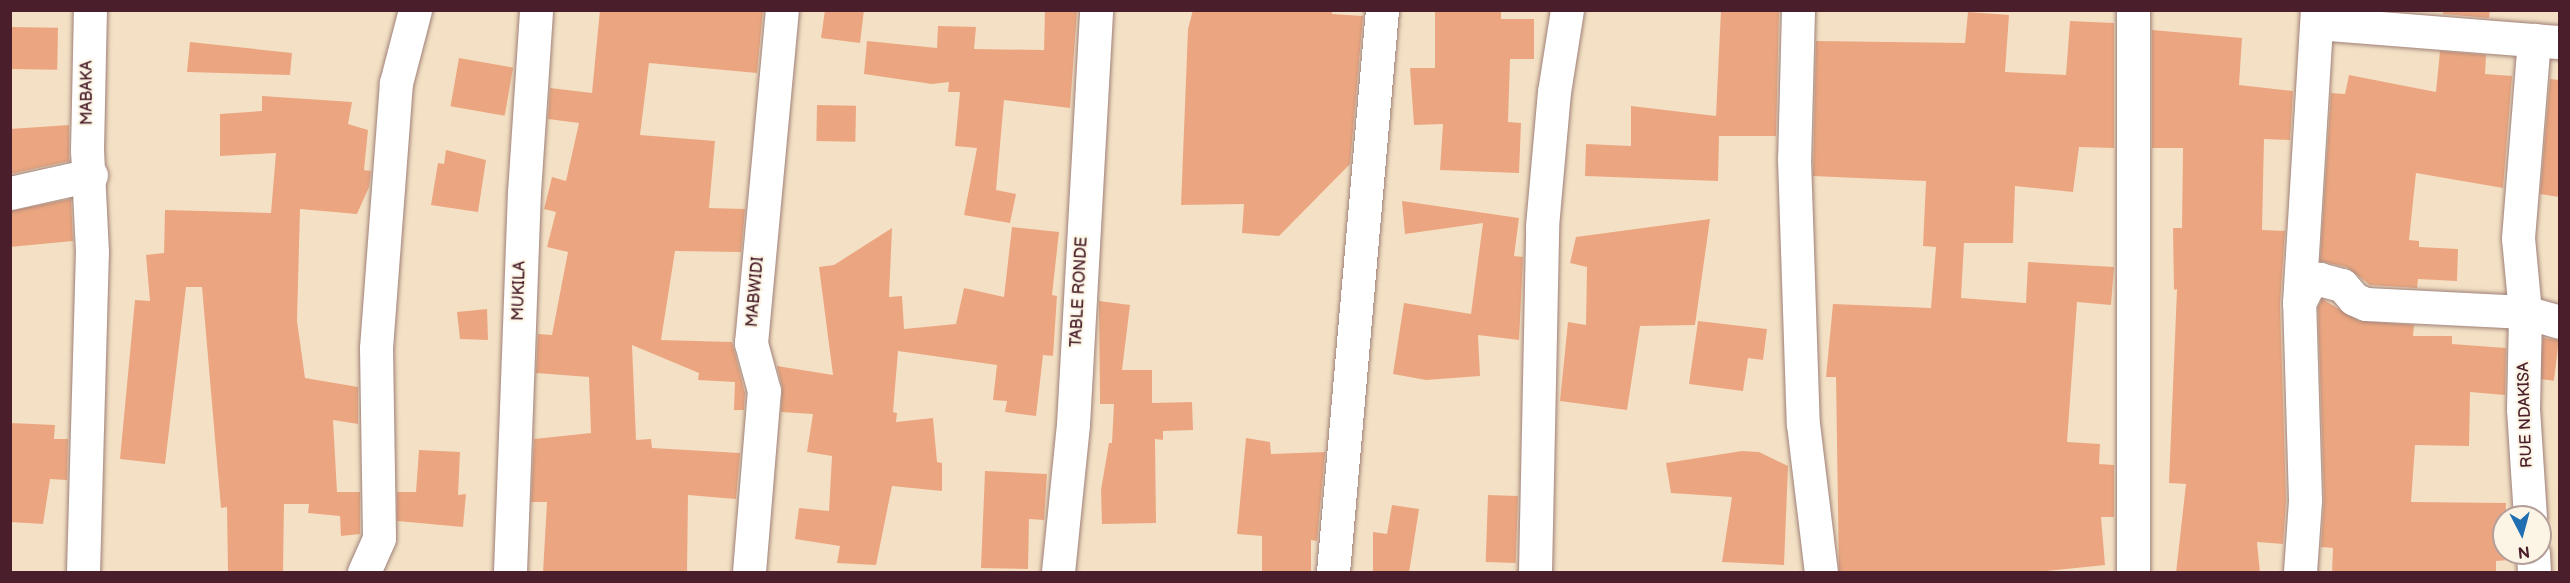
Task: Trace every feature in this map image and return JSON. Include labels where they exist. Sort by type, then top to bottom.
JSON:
[{"type":"street","name":"MABAKA","points":[[83,573],[91,175],[87,150],[90,10]]},
{"type":"street","points":[[364,573],[379,538],[376,348],[396,83],[415,10]]},
{"type":"street","name":"MUKILA","points":[[510,573],[524,192],[536,10]]},
{"type":"street","name":"MABWIDI","points":[[749,573],[764,392],[751,343],[782,10]]},
{"type":"street","name":"TABLE RONDE","points":[[1058,573],[1073,424],[1096,10]]},
{"type":"street","points":[[1333,573],[1382,10]]},
{"type":"street","points":[[1535,573],[1542,226],[1554,92],[1567,10]]},
{"type":"street","points":[[1798,10],[1794,159],[1803,424],[1821,573]]},
{"type":"street","points":[[2133,10],[2133,573]]},
{"type":"street","points":[[2300,573],[2305,500],[2299,303],[2317,17],[2546,41]]},
{"type":"street","name":"RUE NDAKISA","points":[[2529,505],[2523,409],[2525,312],[2518,238],[2546,41]]},
{"type":"street","points":[[10,193],[91,175]]},
{"type":"street","points":[[2299,303],[2308,285],[2319,279],[2342,285],[2354,299],[2367,304],[2525,312],[2559,322]]},
{"type":"building","points":[[600,10],[763,10],[757,73],[649,63],[640,135],[715,141],[709,208],[745,209],[741,252],[675,251],[661,340],[732,342],[745,393],[744,410],[734,410],[735,382],[698,380],[699,373],[632,345],[636,440],[651,439],[652,448],[740,453],[736,499],[688,495],[687,573],[543,573],[547,502],[531,502],[534,439],[591,433],[589,377],[536,373],[538,334],[552,335],[568,252],[547,247],[556,212],[544,209],[552,177],[566,181],[579,123],[548,119],[550,88],[592,93]]},
{"type":"building","points":[[825,10],[864,10],[860,43],[821,38]]},
{"type":"building","points":[[1045,10],[1077,10],[1070,108],[1004,100],[996,190],[1016,194],[1010,223],[964,215],[977,148],[955,146],[960,92],[948,92],[949,82],[932,84],[864,74],[867,41],[937,48],[938,26],[976,27],[974,49],[1044,50]]},
{"type":"building","points":[[1193,10],[1332,10],[1332,14],[1363,16],[1350,164],[1279,236],[1242,233],[1244,204],[1181,205],[1188,29]]},
{"type":"building","points":[[1435,10],[1501,10],[1501,19],[1534,19],[1534,59],[1510,59],[1508,122],[1521,123],[1519,173],[1440,170],[1443,124],[1414,125],[1410,68],[1435,68]]},
{"type":"building","points":[[1721,10],[1779,10],[1776,136],[1719,136],[1718,181],[1585,176],[1586,144],[1631,146],[1631,106],[1716,116]]},
{"type":"building","points":[[2443,10],[2490,10],[2489,18],[2443,14]]},
{"type":"building","points":[[1968,12],[2009,15],[2005,72],[2066,75],[2070,21],[2114,23],[2114,148],[2079,147],[2073,192],[2015,186],[2013,243],[1964,243],[1961,298],[2026,303],[2028,262],[2114,267],[2111,305],[2077,302],[2067,442],[2100,444],[2099,464],[2114,465],[2114,517],[2101,517],[2105,565],[2026,573],[1839,573],[1836,377],[1826,377],[1833,304],[1931,308],[1936,247],[1923,246],[1926,181],[1813,176],[1816,41],[1965,43]]},
{"type":"building","points":[[10,27],[58,28],[57,70],[10,69]]},
{"type":"building","points":[[2152,30],[2242,38],[2239,85],[2293,91],[2290,140],[2264,139],[2262,230],[2285,231],[2280,304],[2286,500],[2283,544],[2257,542],[2260,573],[2176,573],[2186,484],[2169,483],[2177,289],[2174,290],[2173,228],[2182,228],[2183,148],[2152,148]]},
{"type":"building","points":[[190,42],[292,53],[290,75],[187,72]]},
{"type":"building","points":[[2440,51],[2486,55],[2485,74],[2512,76],[2503,188],[2416,173],[2409,240],[2419,241],[2419,247],[2458,249],[2457,281],[2418,279],[2417,288],[2370,285],[2347,267],[2320,261],[2331,93],[2345,94],[2349,75],[2436,92]]},
{"type":"building","points":[[459,58],[513,68],[505,116],[450,106]]},
{"type":"building","points":[[2550,79],[2559,80],[2559,197],[2540,194]]},
{"type":"building","points":[[262,96],[352,102],[348,124],[368,130],[364,170],[371,171],[369,187],[357,214],[300,209],[297,321],[305,378],[358,387],[358,424],[333,420],[337,492],[360,492],[360,534],[341,536],[340,516],[308,513],[309,504],[284,504],[283,573],[228,573],[227,507],[221,508],[202,287],[186,287],[165,464],[120,459],[135,300],[150,301],[146,255],[164,253],[165,210],[271,213],[276,153],[220,156],[220,114],[262,111]]},
{"type":"building","points":[[817,105],[856,106],[855,142],[816,141]]},
{"type":"building","points":[[69,125],[69,161],[10,174],[10,129]]},
{"type":"building","points":[[446,150],[486,160],[478,212],[431,205],[438,163],[444,164]]},
{"type":"building","points":[[71,199],[73,241],[10,247],[10,211]]},
{"type":"building","points":[[1402,201],[1519,218],[1514,256],[1523,257],[1519,340],[1478,335],[1480,376],[1426,380],[1393,374],[1404,303],[1471,314],[1483,223],[1405,234]]},
{"type":"building","points":[[1710,219],[1695,325],[1640,326],[1627,410],[1560,401],[1568,322],[1586,325],[1587,267],[1570,263],[1576,237]]},
{"type":"building","points":[[1012,227],[1059,232],[1052,295],[1057,296],[1053,356],[1043,355],[1036,416],[1005,412],[1007,401],[993,400],[997,365],[898,351],[893,412],[897,413],[896,422],[933,418],[937,462],[942,463],[942,491],[892,486],[876,565],[837,563],[840,546],[795,539],[799,508],[829,511],[832,456],[807,452],[813,414],[781,412],[782,386],[777,366],[833,375],[819,267],[834,265],[892,228],[889,297],[902,296],[904,329],[956,324],[964,288],[1004,297]]},
{"type":"building","points":[[2322,299],[2359,321],[2414,325],[2413,336],[2452,336],[2452,344],[2506,348],[2505,395],[2470,392],[2469,446],[2415,445],[2411,502],[2506,503],[2506,505],[2492,505],[2492,565],[2496,565],[2496,573],[2332,573],[2333,548],[2321,547],[2324,499],[2318,307]]},
{"type":"building","points":[[1099,301],[1130,305],[1122,370],[1152,370],[1152,403],[1192,402],[1193,430],[1163,431],[1163,440],[1155,439],[1156,523],[1102,524],[1101,490],[1109,443],[1112,443],[1114,404],[1100,404]]},
{"type":"building","points":[[487,309],[488,340],[460,339],[457,312]]},
{"type":"building","points":[[1698,321],[1767,329],[1763,360],[1748,358],[1743,391],[1689,384]]},
{"type":"building","points":[[2543,338],[2559,340],[2554,381],[2538,379]]},
{"type":"building","points":[[10,423],[55,425],[54,439],[68,439],[67,480],[50,479],[43,524],[10,522]]},
{"type":"building","points":[[1246,438],[1270,442],[1271,454],[1325,452],[1317,541],[1311,540],[1311,573],[1262,573],[1262,536],[1237,534]]},
{"type":"building","points":[[419,450],[460,452],[458,495],[466,494],[463,527],[397,521],[397,492],[416,492]]},
{"type":"building","points":[[1742,451],[1759,452],[1788,466],[1784,565],[1722,562],[1732,497],[1671,493],[1666,463]]},
{"type":"building","points":[[985,471],[1047,474],[1044,520],[1029,519],[1028,569],[981,568]]},
{"type":"building","points":[[1488,495],[1518,496],[1516,563],[1486,562]]},
{"type":"building","points":[[1392,505],[1419,509],[1409,573],[1373,573],[1373,532],[1387,534]]}]
